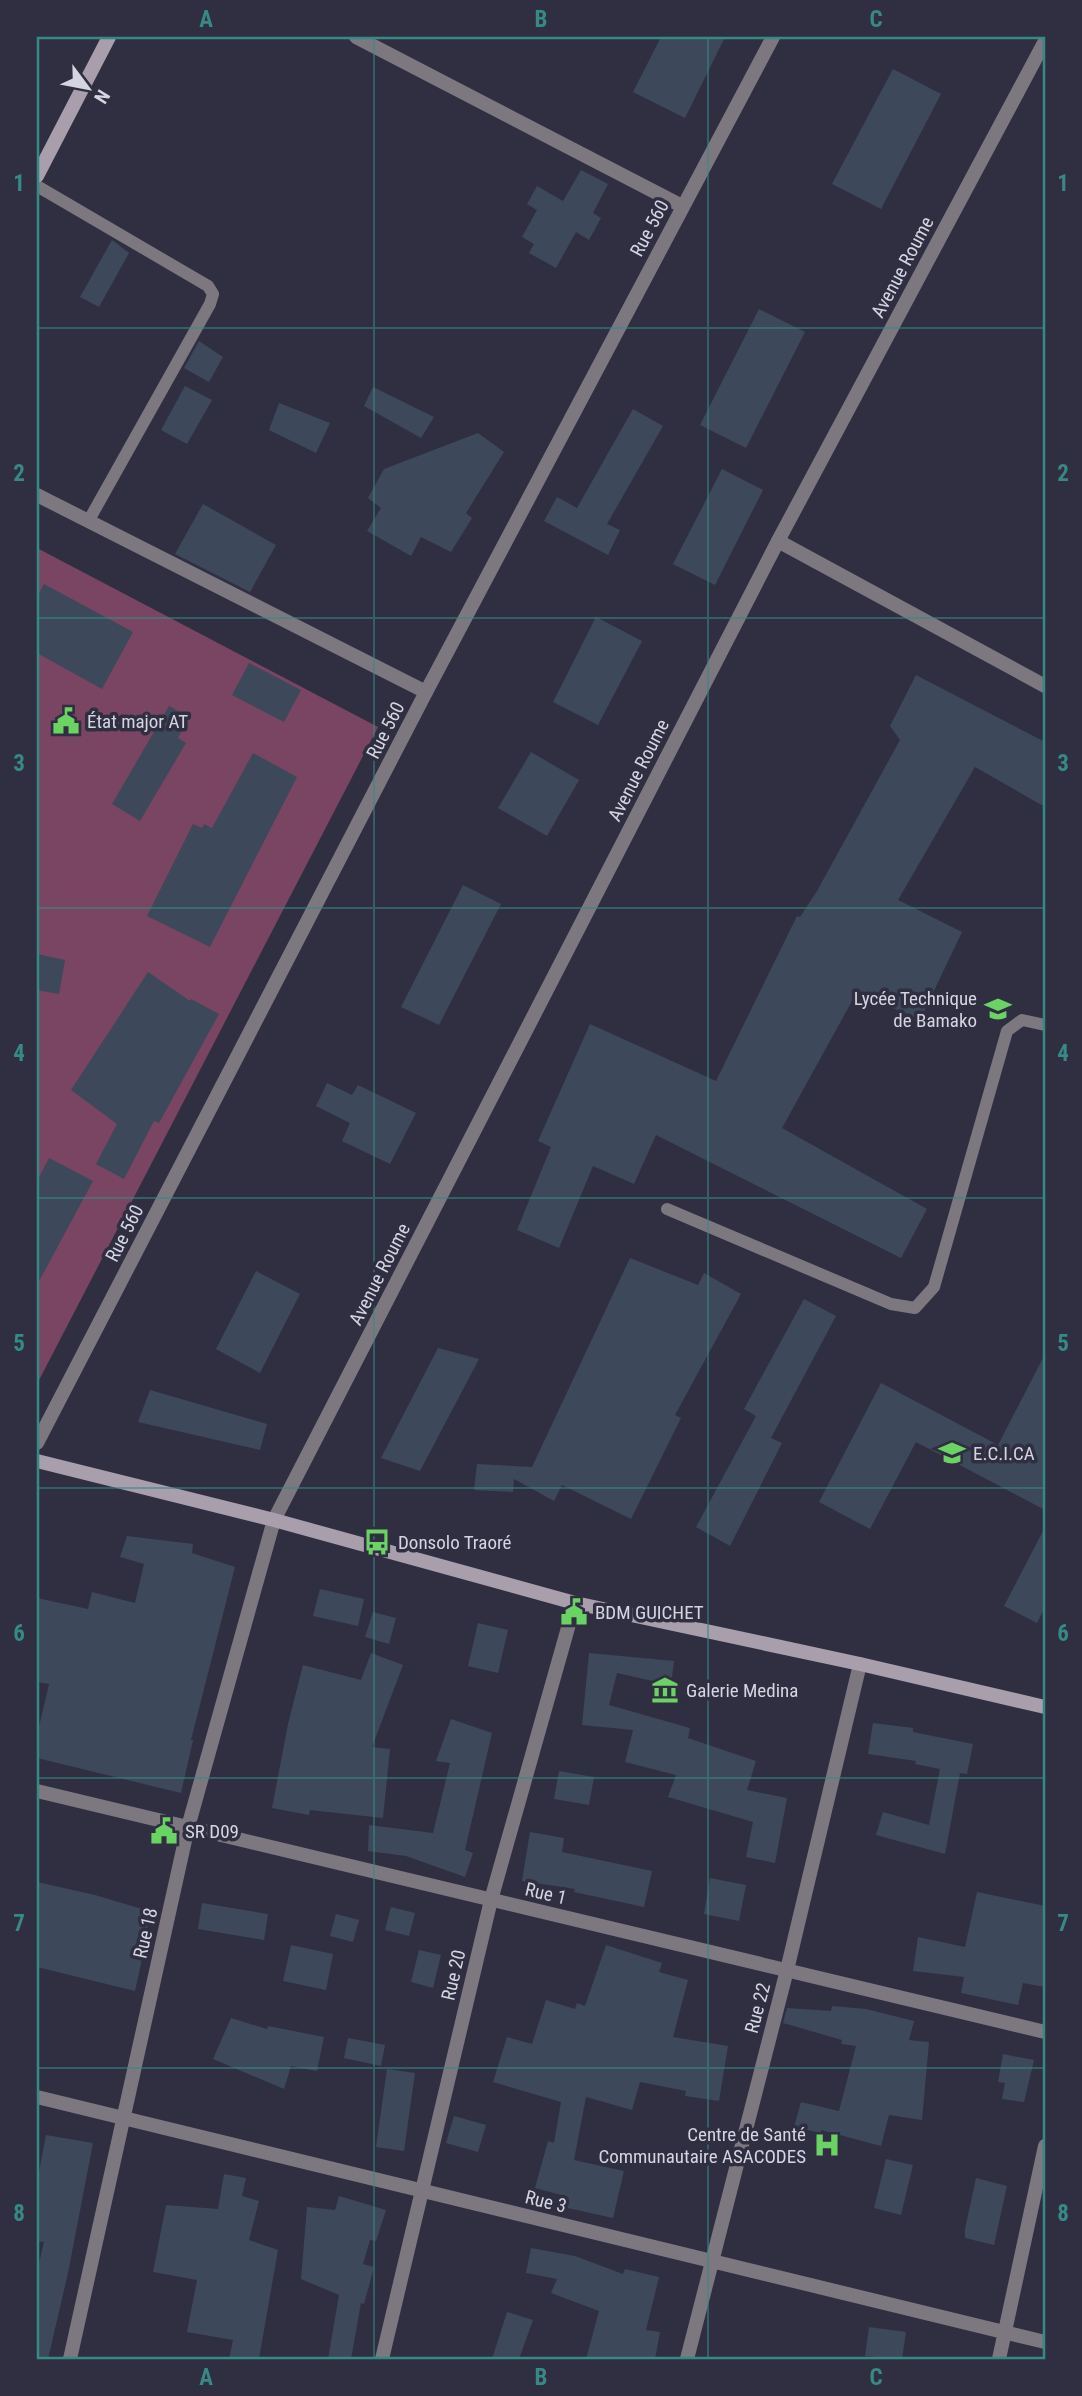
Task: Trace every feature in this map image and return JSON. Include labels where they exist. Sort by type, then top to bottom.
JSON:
[{"type":"main road","points":[[37,176],[109,37]]},
{"type":"main road","points":[[37,1461],[274,1520],[575,1603],[1045,1707]]},
{"type":"street","points":[[356,37],[682,206]]},
{"type":"street","name":"Rue 560","points":[[37,1443],[426,692],[773,37]]},
{"type":"street","name":"Avenue Roume","points":[[274,1520],[778,541],[1045,41]]},
{"type":"street","points":[[37,495],[426,692]]},
{"type":"street","points":[[778,541],[1045,686]]},
{"type":"street","name":"Rue 18","points":[[70,2359],[188,1827],[274,1520]]},
{"type":"street","name":"Rue 20","points":[[382,2359],[491,1899],[575,1603]]},
{"type":"street","name":"Rue 22","points":[[687,2359],[787,1970],[860,1664]]},
{"type":"street","name":"Rue 1","points":[[37,1791],[1045,2032]]},
{"type":"street","name":"Rue 3","points":[[37,2097],[1045,2342]]},
{"type":"street","points":[[999,2359],[1045,2146]]},
{"type":"lane","points":[[37,186],[208,286],[213,294],[210,304],[89,520]]},
{"type":"lane","points":[[667,1209],[891,1304],[915,1308],[934,1287],[1007,1031],[1022,1020],[1045,1025]]},
{"type":"shaded area","points":[[37,548],[378,727],[37,1384]]},
{"type":"building","points":[[661,37],[725,37],[685,118],[633,92]]},
{"type":"building","points":[[893,69],[941,94],[881,209],[832,184]]},
{"type":"building","points":[[581,170],[608,184],[593,213],[601,218],[589,240],[576,232],[556,268],[529,253],[534,244],[522,237],[537,210],[527,204],[537,186],[563,201]]},
{"type":"building","points":[[112,240],[129,253],[99,307],[80,297]]},
{"type":"building","points":[[759,309],[805,332],[746,448],[700,425]]},
{"type":"building","points":[[199,341],[223,357],[209,382],[184,368]]},
{"type":"building","points":[[185,386],[212,400],[187,444],[161,430]]},
{"type":"building","points":[[373,387],[434,417],[421,438],[364,406]]},
{"type":"building","points":[[279,403],[330,423],[316,453],[269,430]]},
{"type":"building","points":[[633,409],[663,426],[607,524],[620,530],[608,555],[544,521],[557,497],[577,508]]},
{"type":"building","points":[[478,433],[504,452],[466,513],[472,518],[451,552],[421,537],[411,556],[367,531],[381,508],[368,498],[384,469]]},
{"type":"building","points":[[722,469],[763,490],[715,585],[673,564]]},
{"type":"building","points":[[203,504],[276,545],[250,592],[175,554]]},
{"type":"building","points":[[44,584],[133,632],[102,689],[37,653],[37,597]]},
{"type":"building","points":[[596,617],[642,641],[598,725],[553,702]]},
{"type":"building","points":[[249,663],[301,690],[284,722],[232,695]]},
{"type":"building","points":[[916,675],[1045,742],[1045,807],[975,767],[898,900],[962,932],[920,1020],[857,992],[782,1128],[927,1209],[901,1258],[656,1135],[634,1184],[593,1166],[559,1248],[517,1230],[551,1147],[538,1141],[590,1024],[716,1081],[797,916],[800,917],[817,891],[900,740],[890,726]]},
{"type":"building","points":[[169,706],[189,717],[178,738],[186,743],[140,821],[112,804]]},
{"type":"building","points":[[531,752],[579,780],[547,836],[498,808]]},
{"type":"building","points":[[253,753],[297,777],[210,947],[147,916],[193,824],[202,828],[204,824],[212,828]]},
{"type":"building","points":[[463,885],[501,904],[439,1025],[401,1007]]},
{"type":"building","points":[[37,954],[65,960],[59,994],[37,990]]},
{"type":"building","points":[[148,972],[190,1001],[191,999],[219,1014],[159,1123],[154,1121],[124,1179],[96,1164],[117,1124],[71,1090]]},
{"type":"building","points":[[327,1083],[352,1095],[358,1085],[416,1113],[390,1164],[342,1141],[350,1123],[316,1106]]},
{"type":"building","points":[[49,1158],[93,1181],[37,1285],[37,1181]]},
{"type":"building","points":[[630,1258],[698,1285],[704,1273],[741,1294],[675,1415],[681,1418],[631,1519],[562,1485],[554,1501],[514,1479],[513,1492],[474,1490],[477,1464],[532,1467]]},
{"type":"building","points":[[256,1271],[300,1294],[260,1373],[216,1349]]},
{"type":"building","points":[[804,1299],[836,1316],[771,1438],[782,1443],[730,1546],[696,1527],[756,1416],[744,1409]]},
{"type":"building","points":[[438,1348],[479,1359],[420,1471],[381,1458]]},
{"type":"building","points":[[1045,1354],[1045,1510],[916,1442],[870,1529],[819,1502],[881,1383],[998,1445]]},
{"type":"building","points":[[150,1390],[267,1424],[260,1450],[138,1422]]},
{"type":"building","points":[[1045,1527],[1045,1607],[1037,1623],[1004,1606]]},
{"type":"building","points":[[127,1536],[193,1544],[192,1553],[235,1567],[191,1740],[181,1793],[37,1758],[37,1735],[49,1684],[37,1682],[37,1598],[88,1609],[92,1592],[135,1603],[144,1564],[120,1557]]},
{"type":"building","points":[[320,1589],[364,1599],[358,1626],[313,1616]]},
{"type":"building","points":[[373,1612],[396,1618],[389,1644],[365,1637]]},
{"type":"building","points":[[478,1623],[508,1630],[498,1673],[468,1666]]},
{"type":"building","points":[[371,1653],[403,1665],[372,1747],[390,1749],[383,1818],[310,1810],[309,1815],[272,1808],[288,1724],[303,1665],[361,1680]]},
{"type":"building","points":[[589,1653],[674,1661],[671,1685],[617,1673],[609,1705],[690,1728],[688,1738],[756,1761],[747,1790],[787,1798],[775,1863],[746,1857],[753,1822],[668,1797],[676,1775],[625,1762],[633,1730],[582,1725]]},
{"type":"building","points":[[451,1719],[492,1733],[465,1850],[473,1853],[465,1877],[406,1856],[368,1851],[369,1825],[433,1833],[450,1763],[436,1761]]},
{"type":"building","points":[[873,1723],[913,1728],[913,1732],[973,1744],[967,1774],[960,1773],[945,1854],[876,1835],[883,1812],[929,1825],[940,1769],[915,1764],[916,1761],[868,1754]]},
{"type":"building","points":[[559,1771],[594,1777],[589,1805],[554,1799]]},
{"type":"building","points":[[530,1832],[564,1838],[562,1852],[652,1871],[644,1907],[574,1892],[575,1889],[522,1881]]},
{"type":"building","points":[[710,1878],[746,1885],[739,1921],[704,1914]]},
{"type":"building","points":[[37,1882],[152,1912],[138,1958],[142,1959],[135,1991],[37,1967]]},
{"type":"building","points":[[977,1892],[1045,1906],[1045,1987],[1023,1983],[1018,2005],[961,1993],[964,1977],[913,1971],[918,1937],[965,1947]]},
{"type":"building","points":[[202,1903],[268,1914],[264,1940],[198,1929]]},
{"type":"building","points":[[391,1907],[415,1913],[409,1936],[385,1930]]},
{"type":"building","points":[[336,1914],[359,1920],[353,1942],[330,1936]]},
{"type":"building","points":[[291,1945],[333,1954],[326,1990],[283,1981]]},
{"type":"building","points":[[606,1945],[662,1963],[659,1972],[688,1980],[673,2037],[728,2046],[719,2101],[685,2096],[686,2091],[640,2082],[632,2110],[586,2097],[574,2160],[624,2171],[613,2218],[563,2207],[565,2196],[535,2188],[548,2141],[554,2143],[561,2102],[493,2082],[507,2037],[532,2044],[546,2000],[575,2009],[577,2003],[585,2006]]},
{"type":"building","points":[[419,1950],[441,1955],[433,1988],[411,1982]]},
{"type":"building","points":[[832,2006],[866,2009],[914,2021],[909,2040],[929,2042],[922,2120],[889,2115],[881,2146],[821,2130],[821,2133],[794,2127],[801,2102],[839,2111],[856,2046],[841,2044],[842,2040],[783,2023],[787,2008],[831,2011]]},
{"type":"building","points":[[231,2018],[267,2029],[268,2026],[324,2037],[317,2071],[291,2066],[284,2089],[213,2059]]},
{"type":"building","points":[[348,2038],[385,2045],[381,2066],[344,2058]]},
{"type":"building","points":[[1003,2054],[1034,2060],[1024,2102],[1002,2099],[1005,2083],[998,2082]]},
{"type":"building","points":[[387,2069],[415,2073],[404,2151],[376,2147]]},
{"type":"building","points":[[454,2116],[486,2125],[478,2152],[446,2143]]},
{"type":"building","points":[[46,2135],[93,2143],[48,2359],[37,2359],[37,2272],[44,2242],[37,2241],[37,2182]]},
{"type":"building","points":[[886,2159],[913,2165],[901,2215],[874,2208]]},
{"type":"building","points":[[224,2174],[246,2178],[242,2196],[259,2201],[249,2240],[278,2250],[259,2359],[229,2359],[233,2340],[187,2332],[197,2280],[153,2272],[166,2205],[218,2209]]},
{"type":"building","points":[[976,2178],[1007,2186],[994,2245],[965,2238]]},
{"type":"building","points":[[339,2196],[386,2210],[376,2241],[370,2240],[363,2264],[374,2267],[364,2304],[361,2303],[351,2359],[328,2359],[339,2295],[301,2279],[307,2207],[335,2210]]},
{"type":"building","points":[[531,2248],[575,2256],[623,2274],[625,2269],[659,2277],[646,2330],[660,2332],[655,2359],[586,2359],[599,2311],[551,2293],[557,2279],[526,2273]]},
{"type":"building","points":[[507,2312],[533,2320],[519,2359],[492,2359]]},
{"type":"building","points":[[869,2327],[906,2332],[902,2359],[865,2356]]},
{"type":"place","name":"État major AT","points":[[66,721]]},
{"type":"place","name":"Lycée Technique de Bamako","points":[[998,1009]]},
{"type":"place","name":"E.C.I.CA","points":[[952,1453]]},
{"type":"place","name":"Donsolo Traoré","points":[[377,1542]]},
{"type":"place","name":"BDM GUICHET","points":[[574,1612]]},
{"type":"place","name":"Galerie Medina","points":[[665,1690]]},
{"type":"place","name":"SR D09","points":[[164,1831]]},
{"type":"place","name":"Centre de Santé Communautaire ASACODES","points":[[827,2145]]}]
